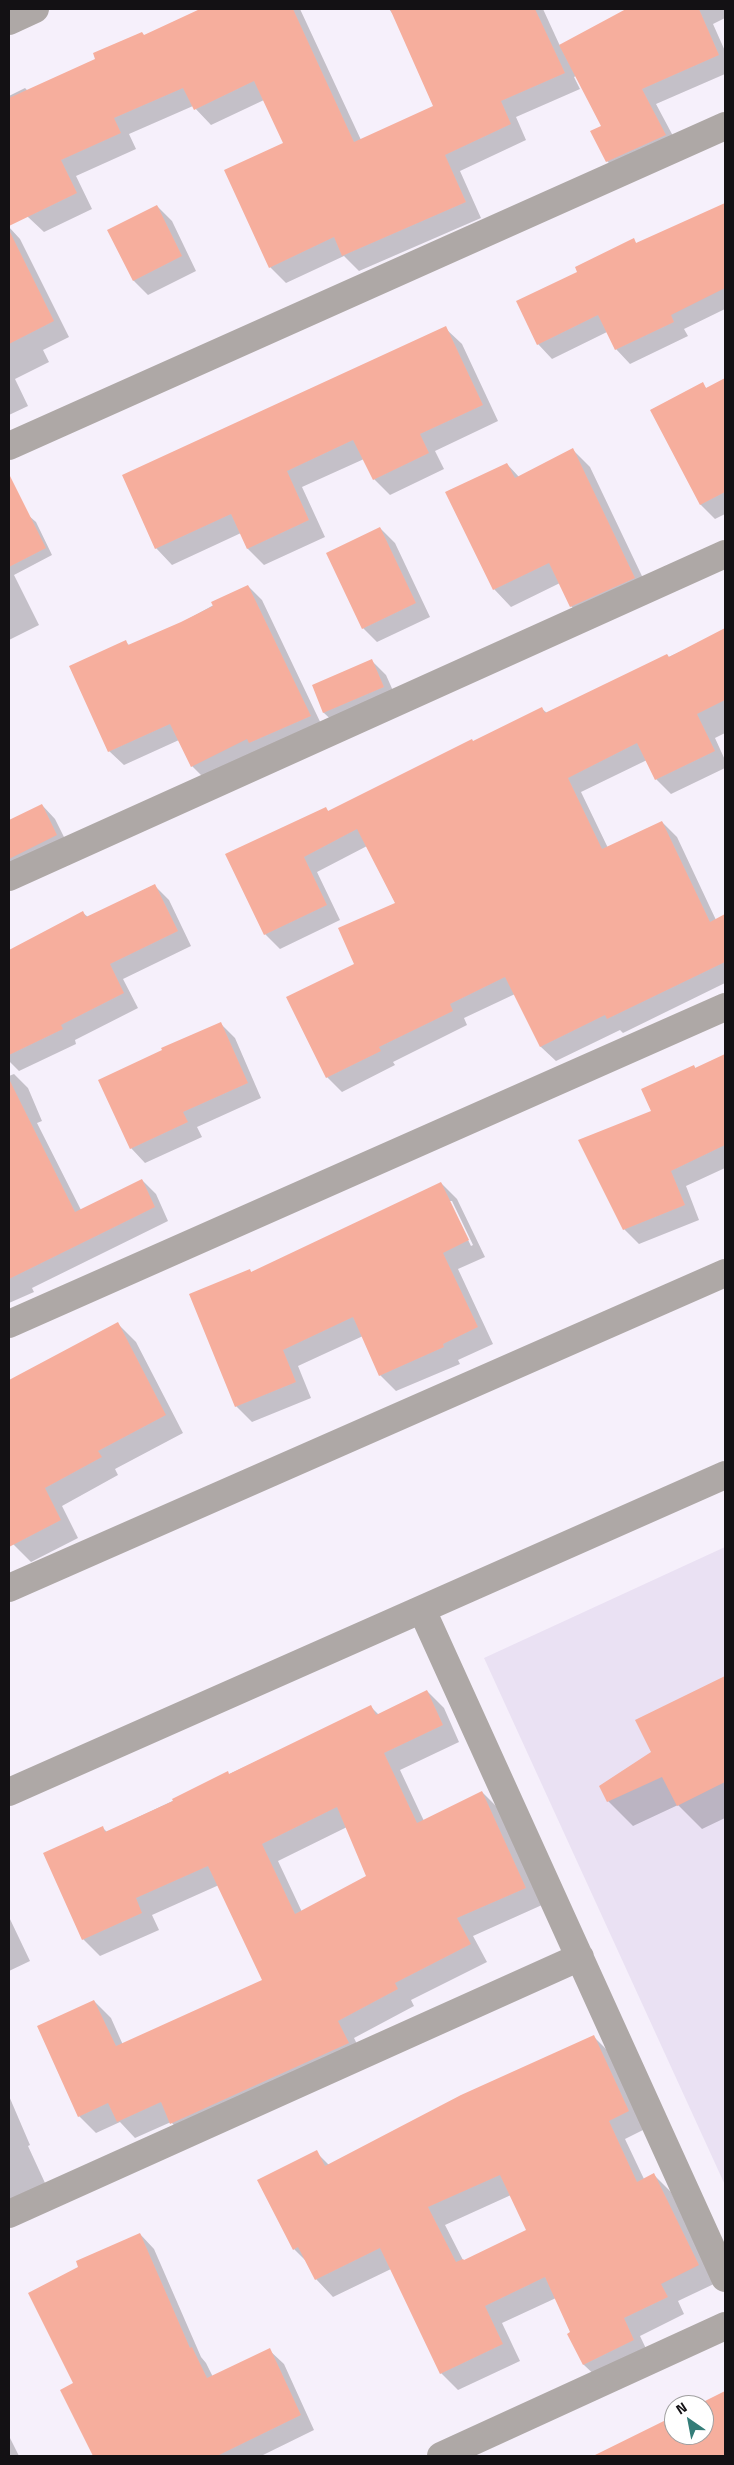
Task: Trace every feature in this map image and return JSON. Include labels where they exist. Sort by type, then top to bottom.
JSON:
[{"type":"street","points":[[9,21],[35,9]]},
{"type":"street","points":[[9,446],[725,126]]},
{"type":"street","points":[[9,877],[725,554]]},
{"type":"street","points":[[9,1324],[725,1007]]},
{"type":"street","points":[[9,1588],[725,1273]]},
{"type":"street","points":[[9,1792],[725,1475]]},
{"type":"street","points":[[422,1610],[725,2278]]},
{"type":"street","points":[[9,2214],[580,1957]]},
{"type":"street","points":[[441,2456],[725,2326]]},
{"type":"shaded area","points":[[725,1547],[725,2185],[484,1658]]},
{"type":"building","points":[[200,9],[293,9],[354,142],[433,106],[390,9],[535,9],[565,73],[501,101],[511,124],[445,155],[466,202],[342,256],[334,237],[269,268],[224,170],[283,143],[254,81],[194,110],[183,88],[114,118],[121,133],[61,160],[77,193],[9,226],[9,98],[95,59],[93,53],[142,32],[144,35]]},
{"type":"building","points":[[626,9],[699,9],[719,55],[642,89],[666,135],[606,162],[590,131],[601,126],[559,45]]},
{"type":"building","points":[[725,203],[725,288],[671,315],[674,322],[615,350],[598,315],[537,345],[516,301],[577,272],[575,267],[634,238],[636,243]]},
{"type":"building","points":[[157,205],[182,256],[133,281],[107,230]]},
{"type":"building","points":[[9,230],[54,321],[9,344]]},
{"type":"building","points":[[446,326],[483,405],[420,434],[429,453],[373,480],[353,440],[287,471],[309,520],[247,549],[231,514],[155,549],[122,475]]},
{"type":"building","points":[[725,378],[725,492],[700,505],[650,410],[703,382],[706,388]]},
{"type":"building","points":[[573,448],[635,578],[570,607],[549,563],[493,590],[445,492],[507,463],[515,478]]},
{"type":"building","points":[[9,474],[46,548],[9,567]]},
{"type":"building","points":[[380,527],[416,603],[362,629],[326,553]]},
{"type":"building","points":[[248,585],[311,716],[249,743],[247,739],[191,767],[170,724],[108,752],[69,666],[126,640],[128,645],[181,622],[213,606],[211,602]]},
{"type":"building","points":[[725,628],[725,700],[697,714],[715,751],[655,780],[637,743],[568,778],[602,849],[662,821],[710,922],[725,914],[725,962],[607,1019],[605,1015],[540,1047],[505,977],[450,1004],[453,1011],[379,1047],[381,1051],[326,1078],[286,997],[354,964],[338,928],[395,903],[357,829],[304,857],[327,905],[264,935],[225,854],[326,807],[328,811],[472,739],[473,741],[542,707],[545,713],[667,654],[669,657]]},
{"type":"building","points":[[372,659],[384,687],[323,713],[312,685]]},
{"type":"building","points":[[42,804],[57,835],[9,859],[9,820]]},
{"type":"building","points":[[155,884],[178,931],[110,964],[124,993],[61,1025],[63,1029],[9,1055],[9,950],[83,911],[86,917]]},
{"type":"building","points":[[221,1022],[248,1083],[183,1112],[188,1122],[130,1149],[98,1080],[162,1050],[161,1048]]},
{"type":"building","points":[[725,1054],[725,1145],[671,1171],[685,1205],[623,1230],[578,1140],[651,1111],[641,1089],[694,1065],[695,1068]]},
{"type":"building","points":[[9,1079],[75,1212],[142,1179],[155,1207],[9,1279]]},
{"type":"building","points":[[441,1182],[469,1240],[443,1253],[478,1327],[443,1344],[444,1347],[379,1376],[353,1317],[283,1350],[296,1382],[235,1407],[189,1294],[250,1269],[251,1272]]},
{"type":"building","points":[[118,1322],[166,1415],[98,1451],[102,1457],[45,1488],[61,1520],[9,1547],[9,1380]]},
{"type":"building","points":[[725,1676],[725,1782],[677,1806],[662,1777],[607,1802],[599,1786],[651,1752],[635,1720]]},
{"type":"building","points":[[427,1690],[443,1725],[384,1753],[417,1823],[482,1791],[526,1888],[457,1918],[471,1944],[395,1983],[398,1989],[338,2021],[349,2043],[170,2124],[161,2102],[117,2122],[108,2103],[78,2117],[37,2026],[94,2000],[116,2046],[262,1980],[208,1866],[136,1898],[142,1913],[82,1940],[43,1853],[103,1826],[105,1832],[173,1801],[172,1799],[228,1771],[229,1774],[371,1705],[376,1715]],"holes":[[[337,1807],[366,1876],[295,1914],[262,1844]]]},
{"type":"building","points":[[594,2035],[629,2111],[609,2121],[637,2182],[654,2173],[699,2265],[661,2284],[668,2297],[624,2318],[634,2340],[583,2365],[567,2334],[570,2332],[545,2277],[485,2306],[503,2344],[440,2374],[380,2248],[315,2280],[298,2247],[293,2250],[257,2180],[317,2150],[325,2166],[461,2095]],"holes":[[[500,2175],[526,2230],[464,2260],[456,2262],[428,2207]]]},
{"type":"building","points":[[140,2233],[190,2348],[192,2347],[207,2378],[270,2348],[301,2415],[217,2456],[93,2456],[60,2390],[73,2383],[28,2293],[78,2267],[76,2261]]},
{"type":"building","points":[[725,2391],[725,2456],[593,2456],[664,2421],[664,2445],[714,2445],[714,2396]]}]
